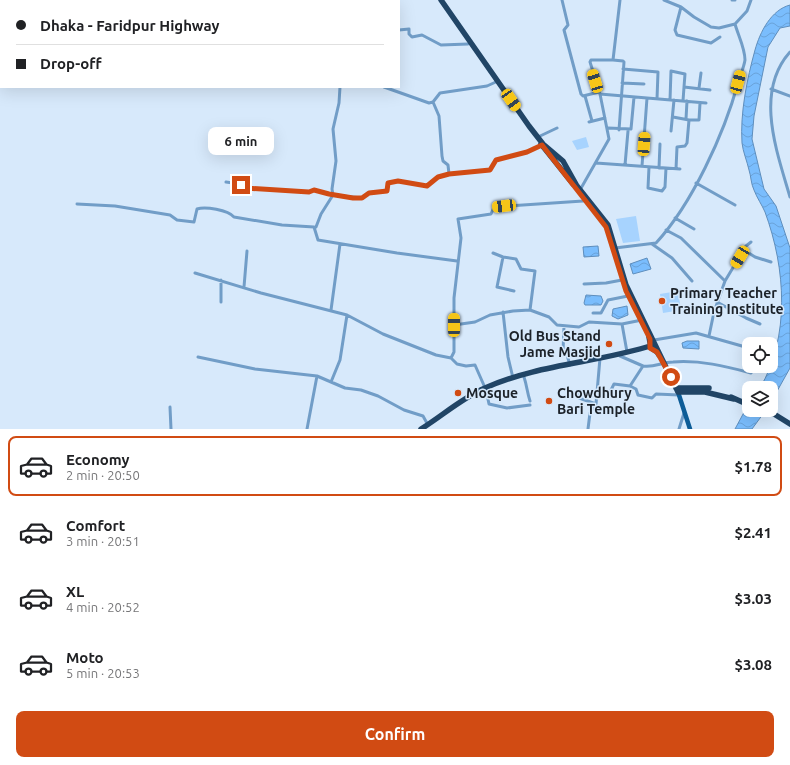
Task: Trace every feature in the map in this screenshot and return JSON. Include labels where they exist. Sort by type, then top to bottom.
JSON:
[{"type":"highway","points":[[440,0],[450,18],[481,60]]},
{"type":"highway","points":[[450,18],[540,141],[608,225],[622,280],[628,296],[643,320]]},
{"type":"highway","points":[[540,141],[563,161],[579,190]]},
{"type":"highway","points":[[614,248],[626,284],[643,320],[653,346],[665,364],[678,392],[705,392],[734,399],[742,403]]},
{"type":"highway","points":[[421,429],[428,427],[460,404],[485,389],[540,371],[620,356],[653,346]]},
{"type":"highway","points":[[600,359],[627,352],[633,352]]},
{"type":"highway","points":[[513,379],[531,374]]},
{"type":"highway","points":[[778,416],[784,418],[790,424]]},
{"type":"highway","points":[[775,417],[790,428]]},
{"type":"main road","points":[[678,392],[690,429]]},
{"type":"street","points":[[562,0],[568,25],[564,30],[581,94],[585,96],[590,122],[605,118]]},
{"type":"street","points":[[614,60],[620,0]]},
{"type":"street","points":[[664,0],[681,7],[694,18],[711,27],[720,28],[736,24],[747,11],[750,0]]},
{"type":"street","points":[[681,7],[675,30],[677,35],[711,44],[720,37]]},
{"type":"street","points":[[614,248],[656,243],[675,218],[696,183],[730,110],[745,60],[736,24]]},
{"type":"street","points":[[400,30],[409,29],[409,34],[412,37],[422,35],[441,45],[468,44]]},
{"type":"street","points":[[790,52],[782,63],[771,89],[770,103],[773,126],[790,197]]},
{"type":"street","points":[[579,190],[609,142],[608,128],[590,62],[591,60],[623,61],[619,130]]},
{"type":"street","points":[[623,69],[658,72],[657,99]]},
{"type":"street","points":[[670,100],[671,71],[685,74],[683,101]]},
{"type":"street","points":[[699,88],[701,73]]},
{"type":"street","points":[[433,102],[440,93],[474,88],[497,81]]},
{"type":"street","points":[[622,82],[644,84]]},
{"type":"street","points":[[684,87],[710,90]]},
{"type":"street","points":[[340,88],[333,129],[336,162],[332,189],[333,195],[321,214],[316,227],[317,240],[457,261]]},
{"type":"street","points":[[387,88],[426,102],[433,102]]},
{"type":"street","points":[[771,89],[790,96]]},
{"type":"street","points":[[585,96],[599,93],[706,103]]},
{"type":"street","points":[[625,165],[628,131],[632,127],[634,97]]},
{"type":"street","points":[[642,166],[647,98]]},
{"type":"street","points":[[671,131],[674,100]]},
{"type":"street","points":[[596,163],[678,169],[677,146],[687,145],[687,101]]},
{"type":"street","points":[[433,102],[439,116],[443,161],[448,165],[449,174]]},
{"type":"street","points":[[673,117],[687,120],[699,120],[700,103]]},
{"type":"street","points":[[226,182],[240,184],[245,188],[309,192],[314,190],[333,195],[362,198],[369,193],[387,191],[388,183],[398,181],[427,186],[438,177],[449,174],[490,170],[496,160],[527,152],[557,128]]},
{"type":"street","points":[[608,128],[628,131]]},
{"type":"street","points":[[659,168],[660,144]]},
{"type":"street","points":[[649,167],[648,189],[662,191],[665,187],[666,168]]},
{"type":"street","points":[[696,183],[735,206]]},
{"type":"street","points":[[451,358],[454,352],[457,261],[460,238],[458,219],[491,214],[494,207],[587,200]]},
{"type":"street","points":[[77,204],[115,206],[170,215],[177,220],[194,222],[196,210],[202,208],[230,213],[234,217],[268,223],[316,227]]},
{"type":"street","points":[[675,218],[694,229]]},
{"type":"street","points":[[666,230],[683,240],[685,244],[725,281]]},
{"type":"street","points":[[709,336],[714,312],[725,281],[744,250],[751,242]]},
{"type":"street","points":[[331,310],[340,244]]},
{"type":"street","points":[[652,244],[672,258],[692,281]]},
{"type":"street","points":[[244,287],[247,250]]},
{"type":"street","points":[[744,250],[755,257],[771,262]]},
{"type":"street","points":[[493,253],[503,257],[516,259],[521,269],[535,271],[530,310]]},
{"type":"street","points":[[503,257],[497,287],[514,291]]},
{"type":"street","points":[[195,273],[261,293],[347,315],[383,334],[436,355],[451,358],[462,366],[476,366],[487,398],[491,405],[506,408],[530,403],[526,392],[527,386],[524,377]]},
{"type":"street","points":[[221,280],[221,302]]},
{"type":"street","points":[[584,284],[606,283],[622,280]]},
{"type":"street","points":[[593,313],[601,313],[608,300],[628,296]]},
{"type":"street","points":[[718,302],[760,324]]},
{"type":"street","points":[[454,325],[475,322],[490,315],[503,312],[530,310],[549,317],[557,325],[564,326],[582,327],[592,322],[622,324],[643,320]]},
{"type":"street","points":[[503,312],[508,358],[513,379]]},
{"type":"street","points":[[332,382],[340,360],[347,315]]},
{"type":"street","points":[[622,324],[627,352]]},
{"type":"street","points":[[564,326],[563,352],[567,355],[570,365]]},
{"type":"street","points":[[653,346],[692,333],[709,336],[742,346]]},
{"type":"street","points":[[620,356],[643,366],[653,367],[673,362],[706,362],[742,371]]},
{"type":"street","points":[[198,357],[248,368],[317,376],[345,388],[361,390],[378,396],[404,410],[423,416],[428,427]]},
{"type":"street","points":[[588,429],[590,413],[596,404],[600,359]]},
{"type":"street","points":[[630,386],[643,366]]},
{"type":"street","points":[[307,429],[317,376]]},
{"type":"street","points":[[596,393],[609,394],[614,384],[630,386],[636,389],[638,395],[652,398],[656,394],[678,392]]},
{"type":"street","points":[[578,391],[579,398],[596,404]]},
{"type":"street","points":[[170,407],[171,429]]},
{"type":"street","points":[[679,429],[685,412]]},
{"type":"shaded area","points":[[586,137],[589,147],[577,150],[572,141]]},
{"type":"shaded area","points":[[636,216],[640,241],[623,243],[616,219]]},
{"type":"shaded area","points":[[678,291],[681,310],[663,313],[660,294]]},
{"type":"water","points":[[790,5],[790,26],[780,28],[768,47],[754,116],[752,139],[764,189],[776,206],[790,248],[790,368],[778,389],[778,381],[764,381],[768,373],[778,373],[778,337],[782,302],[781,279],[772,234],[765,212],[753,188],[743,150],[742,120],[749,73],[760,36],[767,23],[783,8]]},
{"type":"water","points":[[598,246],[599,256],[584,257],[583,247]]},
{"type":"water","points":[[647,258],[651,269],[633,274],[630,264]]},
{"type":"water","points":[[586,295],[601,296],[603,301],[601,305],[585,305]]},
{"type":"water","points":[[627,306],[628,315],[618,319],[612,316],[613,309]]},
{"type":"water","points":[[687,341],[699,341],[699,349],[683,348],[682,343]]},
{"type":"water","points":[[742,416],[761,417],[752,429],[735,429]]},
{"type":"place","name":"Primary Teacher Training Institute","points":[[662,301]]},
{"type":"place","name":"Old Bus Stand Jame Masjid","points":[[609,344]]},
{"type":"place","name":"Mosque","points":[[458,393]]},
{"type":"place","name":"Chowdhury Bari Temple","points":[[549,401]]},
{"type":"route","points":[[241,185],[245,188],[281,189],[309,192],[314,190],[336,196],[362,198],[369,193],[386,192],[388,183],[398,181],[419,186],[427,186],[440,176],[476,170],[492,170],[496,160],[527,152],[542,145],[610,234],[622,280],[628,296],[642,320],[650,339],[650,348],[657,352],[671,377]]}]
